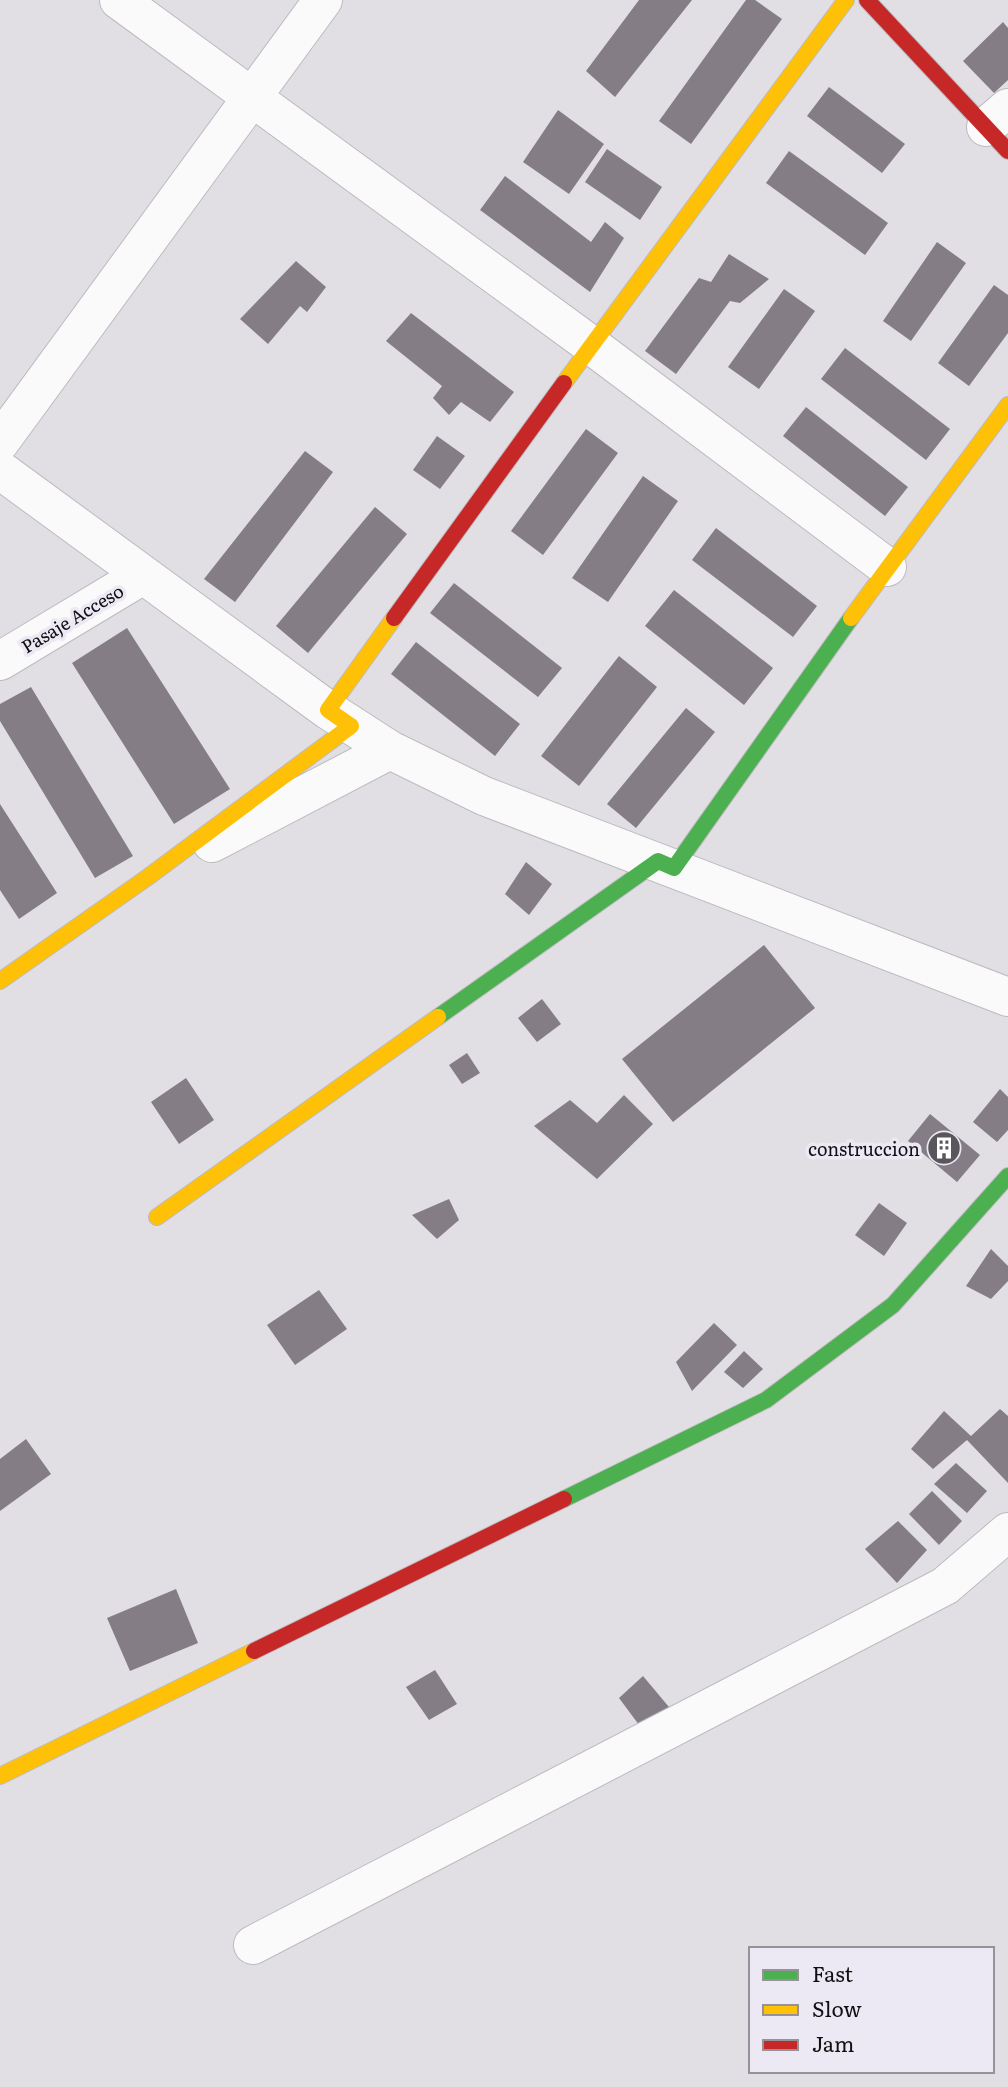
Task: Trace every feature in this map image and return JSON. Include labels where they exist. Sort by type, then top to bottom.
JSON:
[{"type":"street","points":[[119,0],[592,345],[887,567]]},
{"type":"street","points":[[0,442],[323,0]]},
{"type":"street","points":[[0,981],[148,877],[339,718],[592,345],[846,0]]},
{"type":"street","points":[[867,0],[1001,129]]},
{"type":"street","points":[[157,1217],[666,864],[1008,405]]},
{"type":"street","points":[[0,470],[339,718],[390,750],[484,796],[1008,996]]},
{"type":"street","name":"Pasaje Acceso","points":[[0,661],[143,575]]},
{"type":"street","points":[[148,877],[390,750]]},
{"type":"street","points":[[0,1776],[766,1400],[893,1305],[1008,1176]]},
{"type":"street","points":[[253,1945],[945,1586],[1008,1531]]},
{"type":"building","points":[[639,0],[692,0],[615,97],[586,71]]},
{"type":"building","points":[[746,0],[755,0],[782,19],[691,144],[659,121]]},
{"type":"building","points":[[1003,22],[1008,28],[1008,80],[994,93],[963,61]]},
{"type":"building","points":[[829,87],[905,144],[882,173],[807,116]]},
{"type":"building","points":[[558,110],[604,144],[569,194],[523,162]]},
{"type":"building","points":[[607,149],[662,187],[640,220],[585,182]]},
{"type":"building","points":[[789,151],[888,223],[865,255],[766,183]]},
{"type":"building","points":[[505,176],[591,242],[605,222],[624,238],[590,292],[480,210]]},
{"type":"building","points":[[937,242],[966,263],[911,341],[883,321]]},
{"type":"building","points":[[729,254],[769,279],[740,303],[730,301],[676,374],[645,351],[699,278],[711,282]]},
{"type":"building","points":[[296,261],[326,287],[307,312],[300,306],[268,344],[240,319]]},
{"type":"building","points":[[994,285],[1008,295],[1008,333],[969,386],[938,363]]},
{"type":"building","points":[[784,289],[815,311],[759,389],[728,367]]},
{"type":"building","points":[[411,313],[514,392],[490,422],[461,402],[449,415],[433,398],[442,386],[386,341]]},
{"type":"building","points":[[845,348],[950,429],[926,460],[821,379]]},
{"type":"building","points":[[806,407],[908,487],[885,516],[783,436]]},
{"type":"building","points":[[586,429],[618,453],[543,555],[511,531]]},
{"type":"building","points":[[437,436],[465,456],[440,489],[413,470]]},
{"type":"building","points":[[305,451],[333,472],[235,602],[204,579]]},
{"type":"building","points":[[643,476],[678,501],[608,602],[572,578]]},
{"type":"building","points":[[375,507],[407,534],[308,653],[276,626]]},
{"type":"building","points":[[716,528],[817,606],[793,637],[692,560]]},
{"type":"building","points":[[454,583],[562,668],[538,697],[430,613]]},
{"type":"building","points":[[674,590],[773,668],[744,705],[645,626]]},
{"type":"building","points":[[127,628],[230,789],[174,824],[72,663]]},
{"type":"building","points":[[416,642],[520,724],[495,756],[391,674]]},
{"type":"building","points":[[619,656],[657,687],[579,786],[541,756]]},
{"type":"building","points":[[31,687],[133,856],[95,878],[0,721],[0,704]]},
{"type":"building","points":[[686,708],[715,732],[636,828],[607,804]]},
{"type":"building","points":[[0,804],[57,893],[19,919],[0,890]]},
{"type":"building","points":[[526,862],[552,884],[529,915],[505,894]]},
{"type":"building","points":[[764,945],[815,1008],[673,1122],[622,1059]]},
{"type":"building","points":[[542,999],[561,1024],[537,1042],[518,1018]]},
{"type":"building","points":[[467,1053],[480,1073],[462,1084],[449,1065]]},
{"type":"building","points":[[186,1078],[214,1120],[179,1144],[151,1102]]},
{"type":"building","points":[[1000,1089],[1008,1097],[1008,1130],[997,1142],[973,1122]]},
{"type":"building","points":[[624,1095],[653,1124],[597,1179],[534,1126],[570,1100],[597,1123]]},
{"type":"building","name":"construccion","points":[[930,1114],[980,1155],[957,1182],[908,1141]]},
{"type":"building","points":[[449,1199],[459,1220],[437,1239],[412,1215]]},
{"type":"building","points":[[879,1203],[907,1223],[884,1256],[855,1235]]},
{"type":"building","points":[[991,1249],[1008,1266],[1008,1281],[991,1299],[966,1286]]},
{"type":"building","points":[[319,1290],[347,1329],[295,1365],[267,1325]]},
{"type":"building","points":[[714,1323],[737,1345],[692,1391],[676,1362]]},
{"type":"building","points":[[744,1351],[763,1369],[743,1388],[724,1372]]},
{"type":"building","points":[[1000,1409],[1008,1416],[1008,1483],[967,1440],[933,1469],[911,1449],[944,1411],[971,1436]]},
{"type":"building","points":[[26,1439],[51,1474],[0,1511],[0,1459]]},
{"type":"building","points":[[956,1463],[987,1491],[967,1513],[934,1484]]},
{"type":"building","points":[[932,1491],[962,1521],[939,1545],[909,1514]]},
{"type":"building","points":[[898,1521],[927,1550],[897,1583],[865,1549]]},
{"type":"building","points":[[176,1589],[198,1643],[130,1671],[107,1618]]},
{"type":"building","points":[[435,1670],[457,1704],[429,1720],[406,1687]]},
{"type":"building","points":[[643,1676],[674,1713],[648,1737],[619,1698]]},
{"type":"traffic: fast","points":[[438,1017],[658,861],[674,868],[851,618]]},
{"type":"traffic: fast","points":[[564,1499],[766,1400],[893,1305],[1008,1176]]},
{"type":"traffic: slow","points":[[564,383],[846,0]]},
{"type":"traffic: slow","points":[[851,618],[1008,405]]},
{"type":"traffic: slow","points":[[0,981],[148,877],[351,726],[328,710],[394,618]]},
{"type":"traffic: slow","points":[[157,1217],[438,1017]]},
{"type":"traffic: slow","points":[[0,1776],[254,1651]]},
{"type":"traffic: jam","points":[[867,0],[1008,151]]},
{"type":"traffic: jam","points":[[394,618],[564,383]]},
{"type":"traffic: jam","points":[[254,1651],[564,1499]]},
{"type":"place","name":"construccion","points":[[944,1148]]}]
